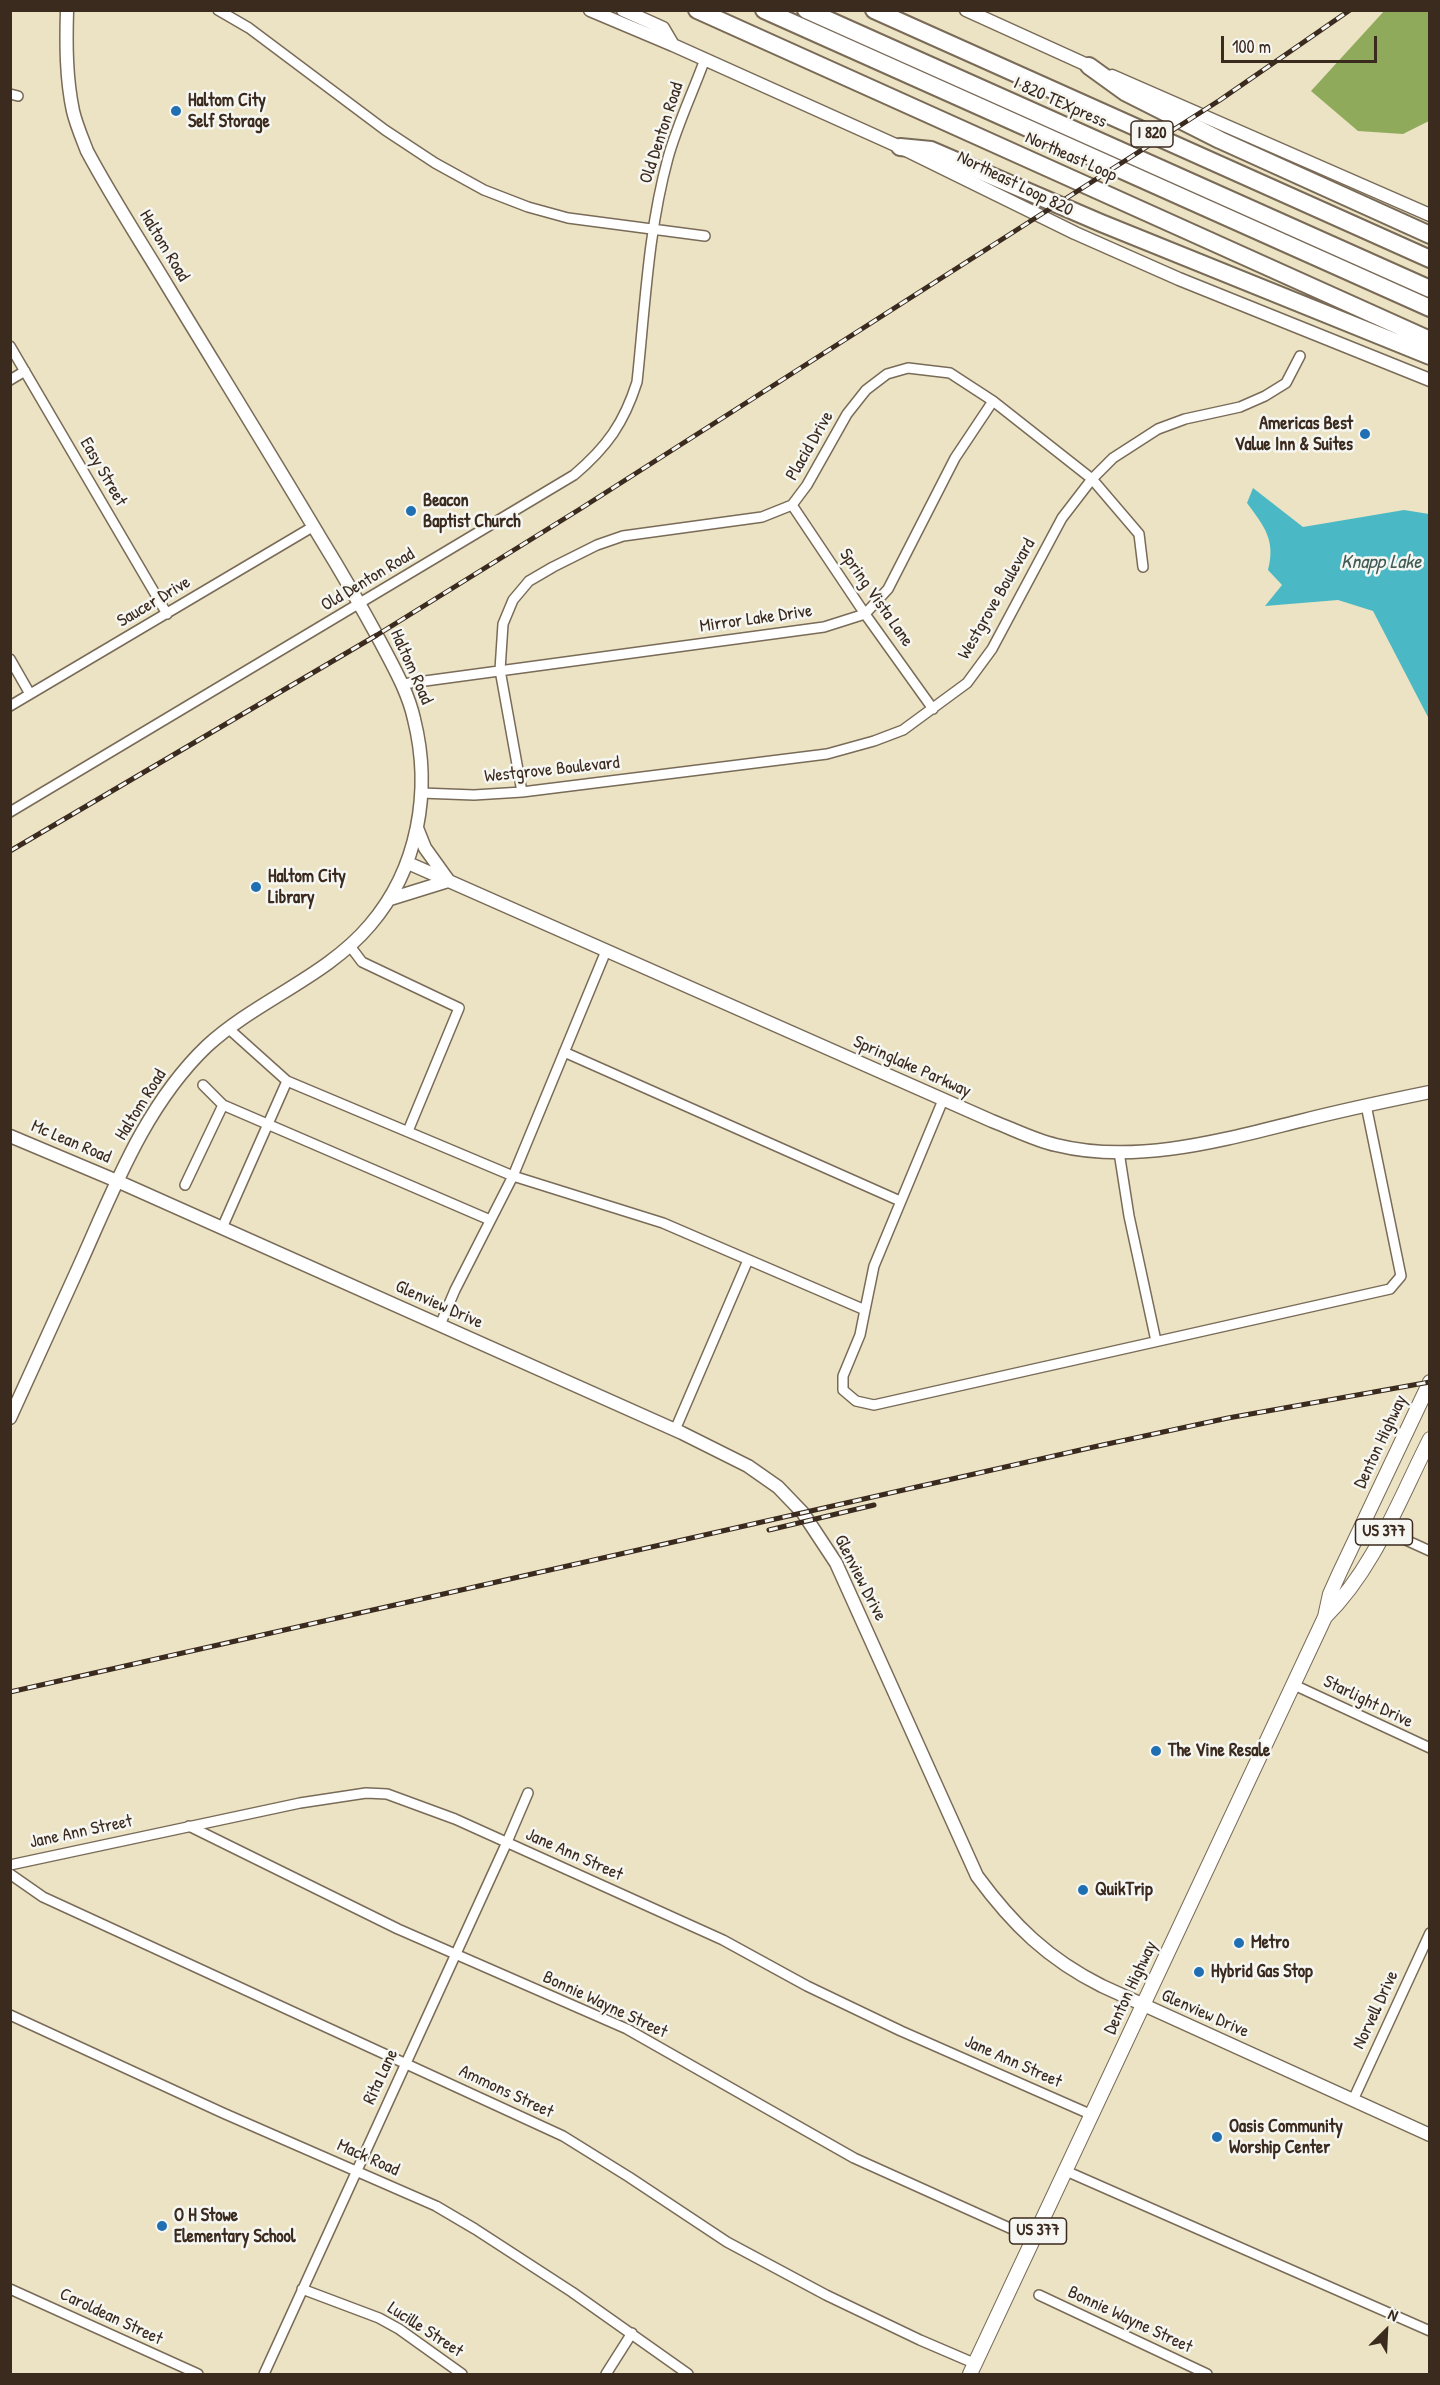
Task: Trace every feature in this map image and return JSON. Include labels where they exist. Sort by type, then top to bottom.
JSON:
[{"type":"highway","name":"Northeast Loop","points":[[697,10],[1430,340]]},
{"type":"highway","name":"I 820 TEXpress","points":[[764,10],[1430,308]]},
{"type":"highway","name":"I 820 TEXpress","points":[[806,10],[1430,289]]},
{"type":"highway","name":"I 820","points":[[874,10],[1430,259]]},
{"type":"highway","points":[[1089,66],[1125,92],[1220,140],[1430,236]]},
{"type":"highway","points":[[900,147],[932,150],[1101,223],[1430,356]]},
{"type":"main road","name":"Haltom Road","points":[[10,1418],[117,1181],[146,1125],[171,1086],[208,1045],[258,1007],[337,957],[372,923],[390,899],[408,863],[417,828],[422,793],[419,742],[414,717],[403,684],[314,526],[87,151],[73,112],[68,77],[67,10]]},
{"type":"main road","name":"Northeast Loop 820","points":[[590,10],[900,147],[1075,233],[1179,279],[1430,380]]},
{"type":"main road","points":[[623,10],[663,28],[673,45]]},
{"type":"main road","points":[[966,10],[1430,215]]},
{"type":"main road","points":[[390,899],[448,881],[430,856],[417,828]]},
{"type":"main road","name":"Springlake Parkway","points":[[408,863],[943,1100],[1056,1145],[1083,1150],[1119,1152],[1175,1148],[1244,1135],[1430,1092]]},
{"type":"main road","name":"Mc Lean Road","points":[[10,1136],[117,1181]]},
{"type":"main road","name":"Glenview Drive","points":[[117,1181],[719,1449],[778,1487],[803,1513],[836,1563],[977,1876],[999,1906],[1026,1935],[1075,1972],[1430,2135]]},
{"type":"main road","name":"Denton Highway","points":[[973,2369],[1325,1617],[1330,1594],[1430,1382]]},
{"type":"main road","name":"Denton Highway","points":[[1325,1617],[1346,1596],[1384,1531],[1430,1439]]},
{"type":"street","points":[[219,10],[249,28],[385,130],[435,163],[484,190],[528,207],[568,218],[705,236]]},
{"type":"street","name":"Old Denton Road","points":[[10,812],[360,605],[574,475],[598,455],[614,434],[629,405],[637,382],[653,230],[669,155],[705,59]]},
{"type":"street","name":"Easy Street","points":[[10,346],[167,614]]},
{"type":"street","name":"Westgrove Boulevard","points":[[422,793],[474,795],[522,792],[827,754],[894,734],[933,709],[967,683],[992,649],[1062,518],[1092,479],[1113,458],[1158,429],[1185,419],[1240,406],[1265,396],[1286,383],[1300,356]]},
{"type":"street","name":"Placid Drive","points":[[522,792],[500,670],[503,624],[513,600],[529,581],[597,545],[623,536],[762,517],[792,505],[807,485],[847,414],[866,390],[887,374],[908,368],[950,372],[993,401],[1092,479],[1139,534],[1143,567]]},
{"type":"street","points":[[10,380],[25,371]]},
{"type":"street","name":"Mirror Lake Drive","points":[[403,684],[824,627],[865,614],[888,589],[955,458],[993,401]]},
{"type":"street","name":"Spring Vista Lane","points":[[792,505],[865,614],[933,709]]},
{"type":"street","name":"Saucer Drive","points":[[10,705],[314,526]]},
{"type":"street","points":[[10,659],[30,694]]},
{"type":"street","points":[[350,946],[362,962],[459,1008],[408,1131]]},
{"type":"street","points":[[440,1325],[455,1290],[513,1176],[606,951]]},
{"type":"street","points":[[229,1029],[286,1081],[513,1176],[663,1222],[865,1310]]},
{"type":"street","points":[[564,1052],[900,1201]]},
{"type":"street","points":[[222,1228],[286,1081]]},
{"type":"street","points":[[203,1085],[223,1105],[490,1220]]},
{"type":"street","points":[[943,1100],[874,1266],[860,1335],[843,1376],[843,1390],[856,1401],[874,1405],[1390,1289],[1401,1276],[1366,1105]]},
{"type":"street","points":[[185,1185],[223,1105]]},
{"type":"street","points":[[1119,1152],[1129,1215],[1156,1341]]},
{"type":"street","points":[[675,1430],[748,1260]]},
{"type":"street","points":[[1364,1521],[1430,1551]]},
{"type":"street","name":"Starlight Drive","points":[[1292,1684],[1430,1748]]},
{"type":"street","name":"Jane Ann Street","points":[[10,1865],[300,1803],[375,1792],[405,1800],[507,1842],[723,1940],[807,1986],[891,2026],[1092,2115]]},
{"type":"street","name":"Rita Lane","points":[[264,2374],[528,1793]]},
{"type":"street","name":"Bonnie Wayne Street","points":[[189,1826],[454,1955],[627,2029],[854,2158],[1034,2239]]},
{"type":"street","name":"Ammons Street","points":[[10,1874],[44,1897],[563,2136],[727,2242],[973,2369]]},
{"type":"street","name":"Norvell Drive","points":[[1353,2100],[1430,1933]]},
{"type":"street","points":[[10,2027],[13,2016]]},
{"type":"street","name":"Mack Road","points":[[13,2016],[212,2108],[436,2206],[475,2229],[632,2333],[688,2374]]},
{"type":"street","points":[[1066,2171],[1430,2331]]},
{"type":"street","name":"Caroldean Street","points":[[10,2289],[198,2374]]},
{"type":"street","name":"Lucille Street","points":[[302,2289],[379,2318],[399,2329],[462,2374]]},
{"type":"street","name":"Bonnie Wayne Street","points":[[1038,2295],[1207,2374]]},
{"type":"street","points":[[606,2374],[632,2333]]},
{"type":"green space","points":[[1385,10],[1429,11],[1429,121],[1403,134],[1358,131],[1311,91]]},
{"type":"water","name":"Knapp Lake","points":[[1253,488],[1303,527],[1404,510],[1429,514],[1429,719],[1373,611],[1338,600],[1265,606],[1282,585],[1268,570],[1270,550],[1267,534],[1247,503]]},
{"type":"railway","points":[[10,851],[377,635],[580,509],[1220,100],[1350,10]]},
{"type":"railway","points":[[10,1692],[1098,1446],[1228,1418],[1430,1382]]},
{"type":"railway","points":[[769,1530],[874,1505]]},
{"type":"place","name":"Haltom City Self Storage","points":[[176,111]]},
{"type":"place","name":"Americas Best Value Inn & Suites","points":[[1365,434]]},
{"type":"place","name":"Beacon Baptist Church","points":[[411,511]]},
{"type":"place","name":"Haltom City Library","points":[[256,887]]},
{"type":"place","name":"The Vine Resale","points":[[1156,1751]]},
{"type":"place","name":"QuikTrip","points":[[1083,1890]]},
{"type":"place","name":"Metro","points":[[1239,1943]]},
{"type":"place","name":"Hybrid Gas Stop","points":[[1199,1972]]},
{"type":"place","name":"Oasis Community Worship Center","points":[[1217,2137]]},
{"type":"place","name":"O H Stowe Elementary School","points":[[162,2226]]}]
